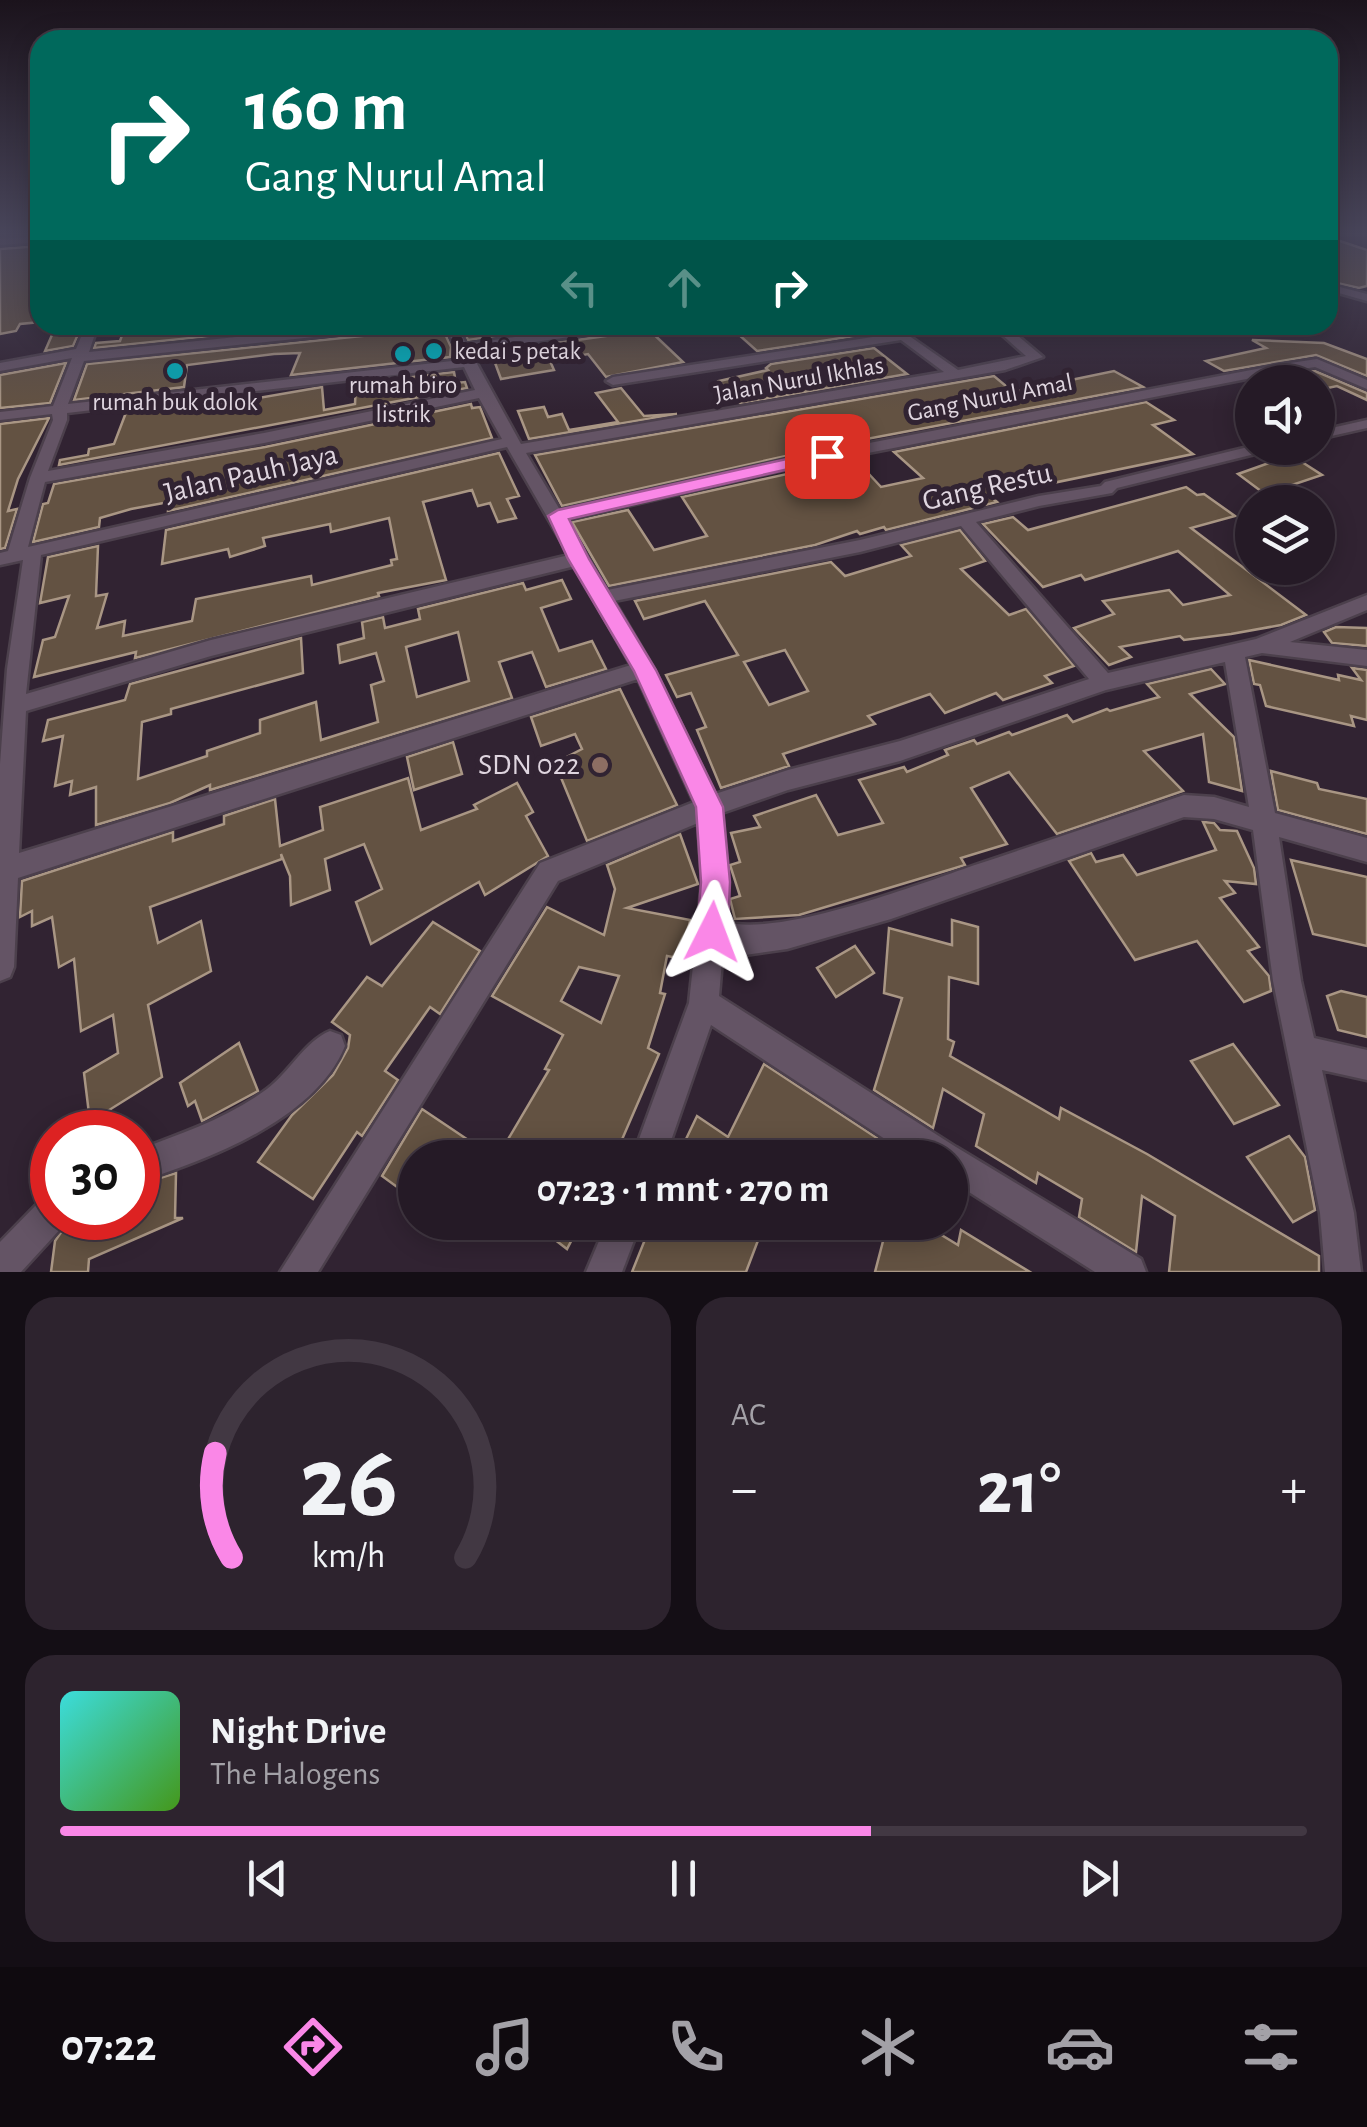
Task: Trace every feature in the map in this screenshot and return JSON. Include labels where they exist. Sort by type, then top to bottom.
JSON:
[{"type":"street","points":[[0,967],[14,706],[8,671],[16,555],[60,420],[59,408],[89,335]]},
{"type":"street","points":[[0,367],[82,354],[284,335]]},
{"type":"street","points":[[455,335],[483,392],[644,670],[710,807],[716,882],[704,1003],[655,1140]]},
{"type":"street","points":[[0,416],[464,356],[574,335]]},
{"type":"street","name":"Jalan Nurul Ikhlas","points":[[517,445],[790,405],[1036,357],[1010,335]]},
{"type":"street","points":[[613,381],[904,336],[953,373]]},
{"type":"street","name":"Gang Nurul Amal","points":[[558,516],[809,459],[1317,363],[1367,385]]},
{"type":"street","points":[[38,478],[264,438],[483,392]]},
{"type":"street","points":[[1335,431],[1367,424]]},
{"type":"street","name":"Jalan Pauh Jaya","points":[[16,555],[517,445]]},
{"type":"street","name":"Gang Restu","points":[[603,596],[860,546],[1040,501],[1106,490],[1111,485],[1235,455]]},
{"type":"street","points":[[965,520],[1104,682]]},
{"type":"street","points":[[14,706],[211,648],[578,559]]},
{"type":"street","points":[[298,1272],[549,872],[788,780],[900,751],[1104,682],[1247,649],[1367,602]]},
{"type":"street","points":[[1247,649],[1367,658]]},
{"type":"street","points":[[1247,649],[1263,822],[1287,982],[1336,1213],[1343,1272]]},
{"type":"street","points":[[4,870],[644,670]]},
{"type":"street","points":[[712,932],[746,941],[787,936],[891,906],[1184,806],[1214,808],[1367,850]]},
{"type":"street","points":[[704,1003],[917,1140]]},
{"type":"street","points":[[160,1157],[266,1109],[293,1088],[330,1046]]},
{"type":"street","points":[[1304,1051],[1367,1066]]},
{"type":"street","points":[[968,1172],[1128,1272]]},
{"type":"street","points":[[0,1268],[30,1236]]},
{"type":"street","points":[[604,1272],[617,1240]]},
{"type":"building","points":[[0,291],[30,291],[30,323],[0,334]]},
{"type":"building","points":[[52,335],[78,335],[73,346],[45,351]]},
{"type":"building","points":[[122,335],[221,335],[94,348],[96,343],[120,341]]},
{"type":"building","points":[[371,335],[446,335],[451,347],[450,357],[291,375],[300,353],[187,365],[184,387],[74,400],[87,364]]},
{"type":"building","points":[[466,335],[503,335],[468,340]]},
{"type":"building","points":[[613,335],[654,335],[683,362],[606,377],[588,354],[550,361],[554,370],[501,379],[491,352]]},
{"type":"building","points":[[739,335],[860,335],[757,351]]},
{"type":"building","points":[[1252,340],[1324,343],[1367,359],[1367,376],[1316,355],[1235,365],[1235,369],[1224,371],[1206,361],[1266,348]]},
{"type":"building","points":[[874,348],[907,374],[740,403],[719,381],[768,370],[771,364]]},
{"type":"building","points":[[66,363],[50,403],[0,408],[0,375]]},
{"type":"building","points":[[1114,371],[1143,387],[840,444],[562,506],[535,455],[994,376],[1013,392]]},
{"type":"building","points":[[454,372],[456,383],[465,382],[467,388],[59,465],[60,460],[88,455],[89,449],[114,444],[127,410],[182,403],[181,409],[201,408],[322,387],[324,410],[355,404],[356,383]]},
{"type":"building","points":[[1335,379],[1367,393],[1367,400],[1337,386]]},
{"type":"building","points":[[621,388],[644,416],[677,414],[529,439],[518,411],[544,407],[548,417],[562,414],[569,430],[618,422],[596,393]]},
{"type":"building","points":[[1146,402],[1174,420],[1153,425],[1193,454],[990,496],[997,502],[886,530],[884,527],[860,534],[857,531],[815,545],[609,586],[572,522],[628,510],[654,550],[707,536],[682,497],[855,459],[881,487],[923,478],[894,452]]},
{"type":"building","points":[[471,404],[472,408],[480,407],[492,438],[168,511],[169,502],[131,509],[100,518],[99,527],[33,542],[43,504],[48,503],[54,484],[265,447]]},
{"type":"building","points":[[49,418],[18,479],[8,511],[17,509],[5,548],[0,549],[0,424]]},
{"type":"building","points":[[499,453],[519,496],[507,499],[516,518],[498,522],[490,503],[478,506],[472,490],[423,502],[446,580],[378,593],[379,596],[135,658],[136,652],[34,677],[43,640],[55,637],[69,596],[40,603],[48,557],[98,546],[96,596],[107,594],[97,628],[125,621],[123,636],[192,621],[196,599],[311,576],[312,585],[392,565],[391,560],[397,559],[389,518],[331,532],[330,524],[263,538],[265,546],[230,557],[228,549],[162,564],[166,530]]},
{"type":"building","points":[[1263,465],[1306,465],[1322,475],[1292,485],[1253,485],[1238,474]]},
{"type":"building","points":[[1186,487],[1197,495],[1204,494],[1235,516],[1191,528],[1235,561],[1235,585],[1266,585],[1306,615],[1281,625],[1231,634],[1184,640],[1180,636],[1120,647],[1131,657],[1109,665],[1074,628],[1114,614],[1103,601],[1169,590],[1183,605],[1230,595],[1178,551],[1085,580],[1081,575],[1043,587],[983,524],[1013,517],[1028,530]]},
{"type":"building","points":[[960,530],[985,561],[961,569],[1009,615],[1026,609],[1074,666],[1045,676],[1052,683],[1003,700],[996,693],[945,713],[930,694],[868,716],[875,724],[783,754],[789,766],[721,788],[697,730],[706,727],[691,693],[677,697],[666,675],[738,655],[705,601],[644,619],[635,601],[831,562],[845,576],[911,556],[901,545]],"holes":[[[785,650],[808,691],[769,705],[744,662]]]},
{"type":"building","points":[[562,580],[571,599],[541,608],[559,651],[592,641],[606,669],[546,687],[532,652],[499,662],[512,698],[210,790],[210,785],[170,803],[96,825],[96,787],[70,795],[72,781],[55,786],[63,736],[43,741],[48,720],[125,700],[130,684],[301,638],[303,673],[171,709],[171,714],[142,722],[138,779],[207,756],[207,751],[260,733],[260,720],[316,702],[321,740],[378,722],[371,685],[384,681],[376,653],[340,663],[338,645],[364,638],[362,622],[383,617],[385,628],[420,619],[418,609],[523,583],[526,590]],"holes":[[[458,632],[469,681],[417,697],[406,647]]]},
{"type":"building","points":[[1336,627],[1367,628],[1367,646],[1332,643],[1324,632]]},
{"type":"building","points":[[1249,660],[1339,680],[1338,675],[1361,680],[1352,668],[1367,670],[1367,720],[1351,716],[1354,726],[1266,706],[1260,685],[1254,684]]},
{"type":"building","points":[[1211,669],[1225,684],[1190,694],[1234,737],[1242,791],[1209,782],[1203,734],[1144,751],[1183,791],[1057,834],[1009,772],[971,788],[1007,844],[961,858],[965,865],[799,915],[735,919],[730,899],[740,896],[730,865],[740,862],[731,833],[760,827],[754,816],[816,795],[838,835],[883,823],[859,780],[904,767],[907,772],[948,755],[945,750],[974,740],[977,744],[1009,732],[1012,735],[1067,715],[1073,722],[1159,697],[1147,684]]},
{"type":"building","name":"SDN 022","points":[[620,689],[677,805],[587,841],[555,763],[582,749],[575,734],[541,746],[531,717]]},
{"type":"building","points":[[453,742],[462,774],[414,790],[407,757]]},
{"type":"building","points":[[1271,771],[1317,783],[1319,789],[1367,799],[1367,834],[1278,810]]},
{"type":"building","points":[[408,778],[421,830],[477,809],[474,805],[517,783],[533,812],[526,816],[548,856],[485,895],[479,882],[371,944],[356,902],[382,889],[364,844],[325,859],[330,890],[291,905],[290,876],[281,854],[282,859],[150,907],[158,943],[201,921],[211,971],[148,1005],[162,1077],[109,1110],[89,1110],[84,1073],[118,1053],[113,1015],[81,1031],[74,959],[59,967],[52,917],[32,926],[32,911],[20,917],[22,881],[173,832],[173,841],[224,824],[224,816],[275,799],[280,846],[323,830],[320,807]]},
{"type":"building","points":[[1203,822],[1214,823],[1220,830],[1237,831],[1254,868],[1256,884],[1225,881],[1235,893],[1220,898],[1259,947],[1248,951],[1269,976],[1271,991],[1244,1002],[1197,941],[1135,960],[1069,861],[1091,853],[1096,862],[1123,855],[1137,875],[1216,850]]},
{"type":"building","points":[[680,834],[698,884],[627,908],[690,920],[683,959],[667,956],[660,993],[665,994],[648,1048],[659,1054],[622,1140],[508,1140],[549,1070],[545,1069],[563,1035],[492,996],[547,907],[604,935],[615,889],[607,865]],"holes":[[[579,967],[619,976],[601,1023],[561,1001]]]},
{"type":"building","points":[[1291,860],[1367,877],[1367,946],[1313,934]]},
{"type":"building","points":[[952,920],[978,927],[978,984],[949,977],[948,1039],[954,1042],[950,1056],[1059,1119],[1061,1108],[1147,1154],[1319,1256],[1319,1272],[1169,1272],[1175,1216],[1142,1196],[1136,1252],[1079,1217],[1082,1199],[1038,1173],[1036,1183],[976,1146],[984,1114],[943,1089],[933,1128],[874,1090],[902,998],[884,993],[889,928],[952,945]]},
{"type":"building","points":[[433,922],[480,951],[440,1014],[430,1007],[385,1071],[398,1080],[362,1136],[357,1132],[313,1199],[258,1162],[292,1115],[333,1075],[348,1048],[350,1035],[332,1022],[367,977],[382,986]]},
{"type":"building","points":[[855,946],[874,973],[836,997],[817,968]]},
{"type":"building","points":[[1341,991],[1367,997],[1367,1037],[1338,1030],[1327,996]]},
{"type":"building","points":[[239,1043],[258,1091],[202,1121],[195,1101],[188,1106],[180,1083]]},
{"type":"building","points":[[1233,1044],[1279,1105],[1234,1124],[1191,1061]]},
{"type":"building","points":[[764,1064],[880,1140],[686,1140],[697,1116],[728,1137]]},
{"type":"building","points":[[422,1109],[468,1140],[403,1140]]},
{"type":"building","points":[[1289,1136],[1305,1157],[1315,1210],[1293,1222],[1247,1157]]},
{"type":"building","points":[[398,1149],[398,1188],[382,1176]]},
{"type":"building","points":[[176,1173],[175,1218],[183,1218],[160,1228],[160,1178]]},
{"type":"building","points":[[968,1234],[1030,1272],[875,1272],[883,1240],[950,1240],[958,1245],[959,1240],[968,1240]]},
{"type":"building","points":[[133,1240],[89,1259],[88,1272],[51,1272],[55,1241]]},
{"type":"building","points":[[555,1240],[572,1240],[567,1249]]},
{"type":"building","points":[[645,1240],[758,1240],[746,1272],[632,1272]]},
{"type":"place","name":"kedai 5 petak","points":[[434,351]]},
{"type":"place","name":"rumah biro listrik","points":[[403,354]]},
{"type":"place","name":"rumah buk dolok","points":[[175,371]]},
{"type":"place","name":"SDN 022","points":[[600,765]]},
{"type":"route","points":[[712,932],[716,882],[710,807],[644,670],[578,559],[558,516],[827,456]]}]
